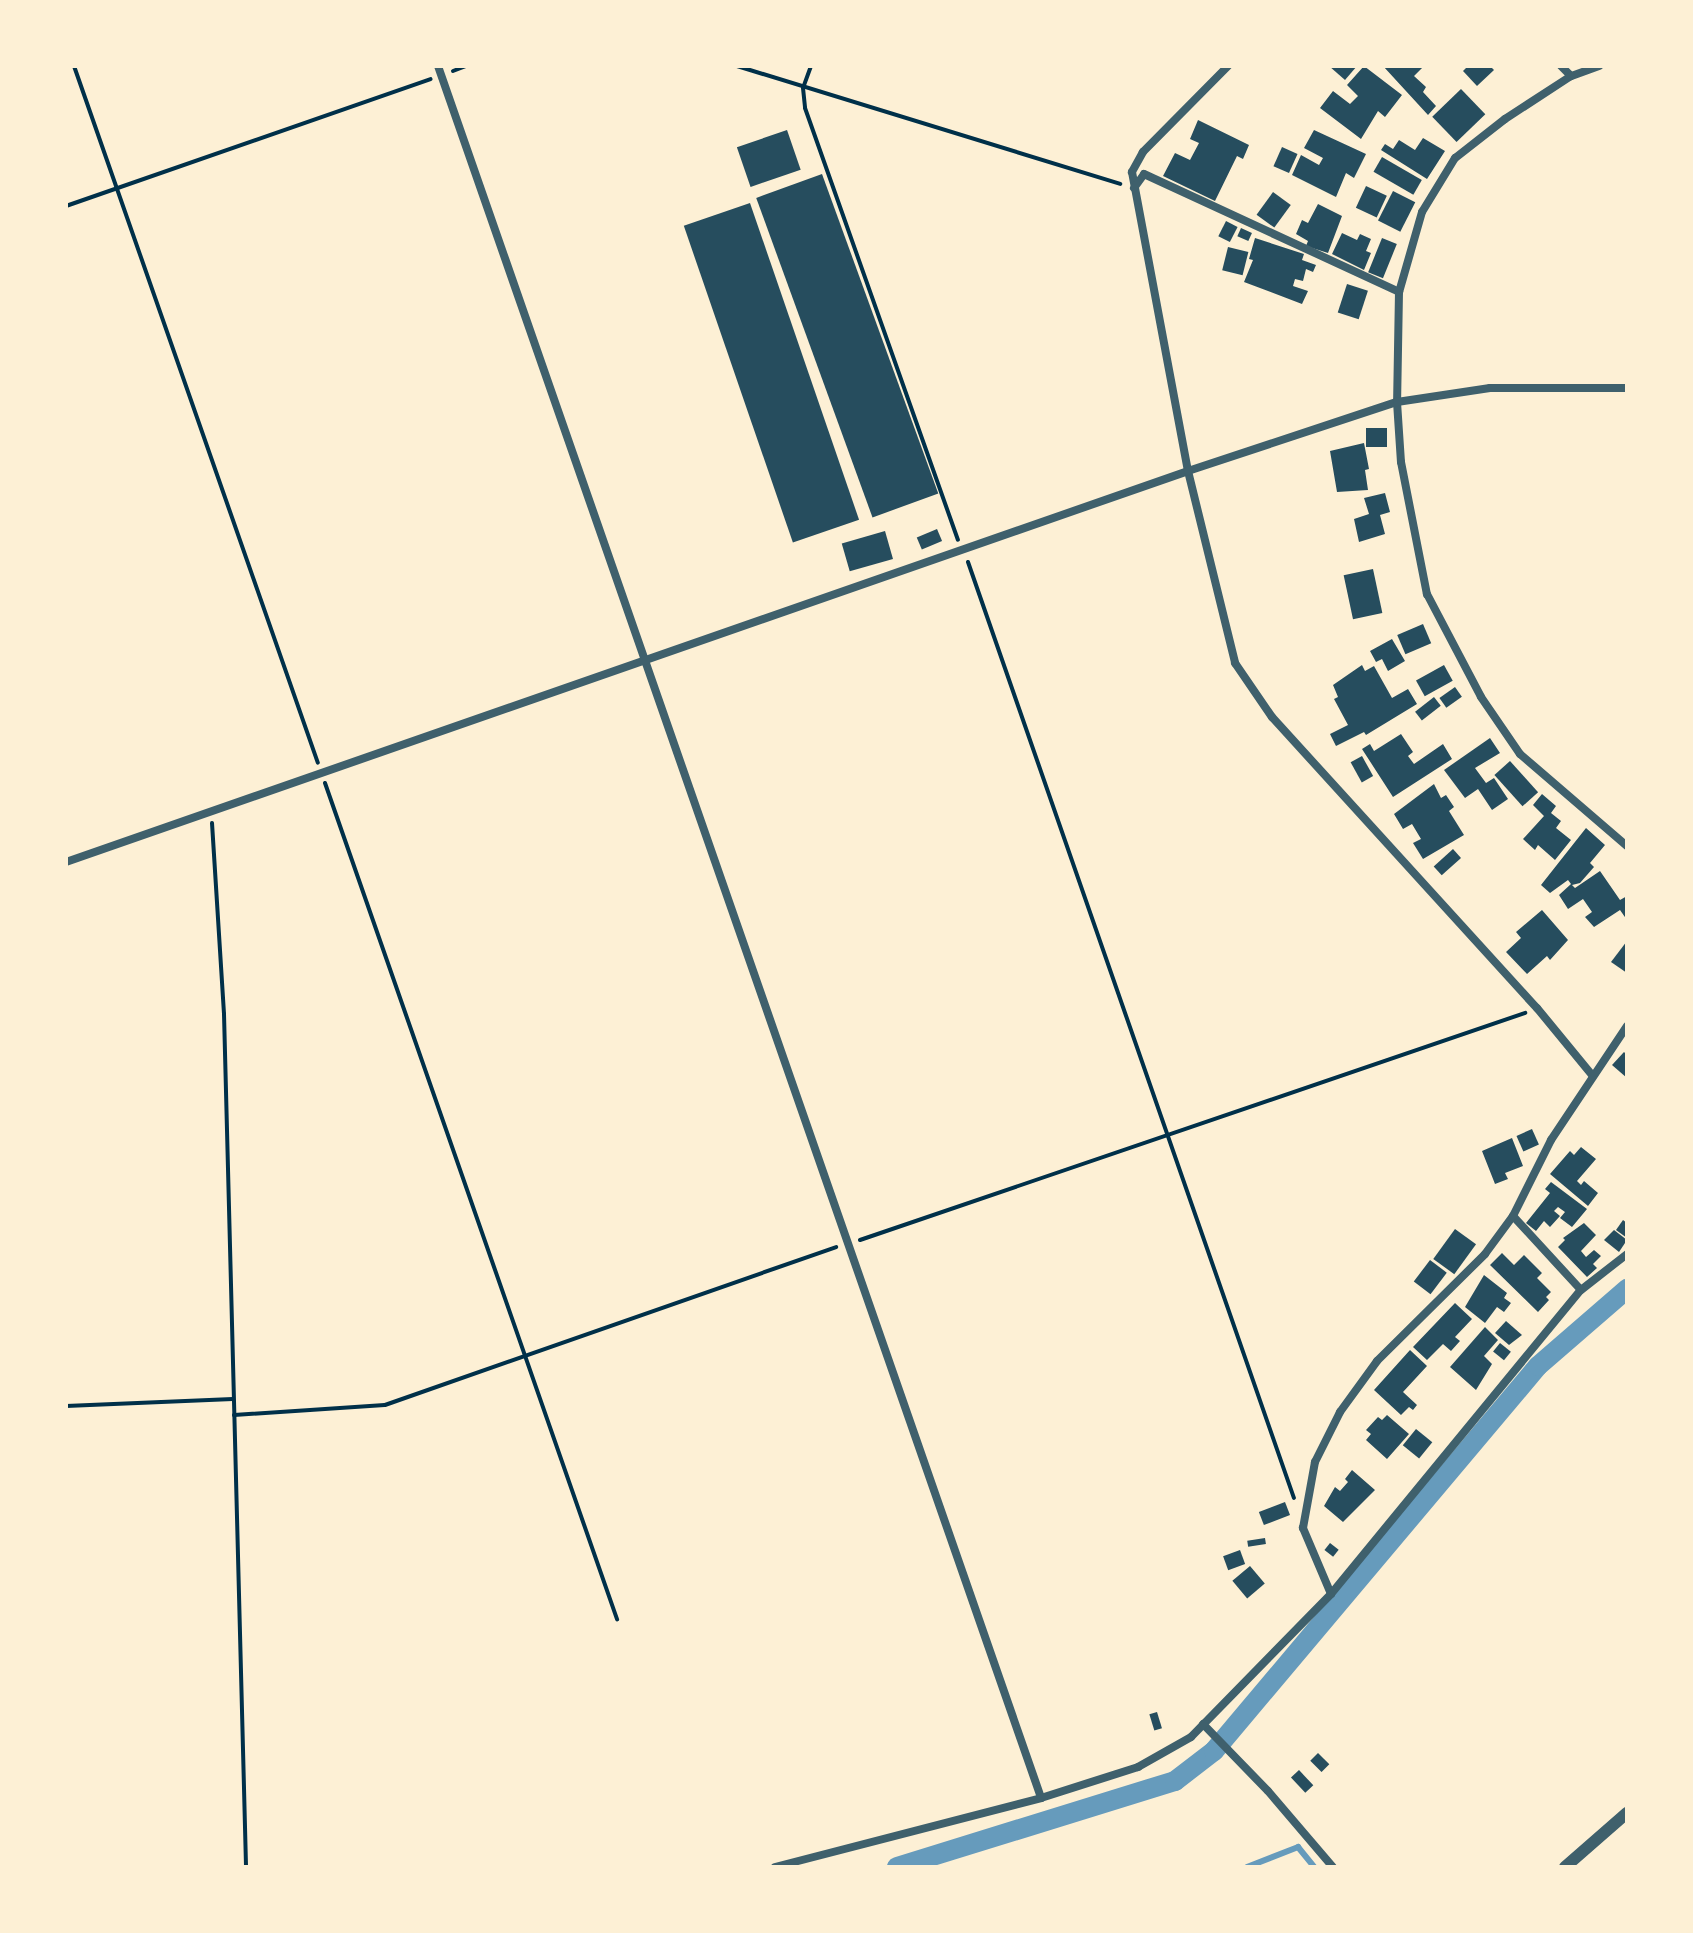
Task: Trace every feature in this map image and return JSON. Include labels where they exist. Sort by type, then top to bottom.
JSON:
[{"type":"street","points":[[1228,66],[1143,152],[1132,172],[1188,471],[1235,663],[1272,717],[1537,1008],[1592,1075]]},
{"type":"street","points":[[1561,66],[1571,76]]},
{"type":"street","points":[[1599,66],[1571,76],[1505,119],[1455,158],[1422,212],[1399,292],[1397,402],[1401,462],[1427,594],[1481,697],[1520,754],[1627,846]]},
{"type":"street","points":[[439,71],[1041,1798]]},
{"type":"street","points":[[1134,188],[1144,174],[1399,292]]},
{"type":"street","points":[[66,862],[1188,471],[1397,402],[1490,388],[1627,388]]},
{"type":"street","points":[[1331,1594],[1303,1528],[1315,1462],[1340,1412],[1377,1361],[1485,1254],[1513,1216],[1551,1140],[1627,1026]]},
{"type":"street","points":[[1513,1216],[1581,1290]]},
{"type":"street","points":[[775,1867],[1041,1798],[1138,1767],[1174,1750],[1331,1594],[1581,1290],[1627,1254]]},
{"type":"street","points":[[1203,1724],[1268,1791],[1333,1867]]},
{"type":"street","points":[[1565,1867],[1627,1813]]},
{"type":"path","points":[[74,66],[617,1619]]},
{"type":"path","points":[[737,66],[1134,188]]},
{"type":"path","points":[[811,66],[803,88],[805,108],[945,512],[964,550],[1303,1528]]},
{"type":"path","points":[[66,206],[439,71]]},
{"type":"path","points":[[211,812],[224,1014],[246,1867]]},
{"type":"path","points":[[234,1415],[385,1405],[1537,1008]]},
{"type":"path","points":[[66,1406],[233,1399]]},
{"type":"building","points":[[1329,66],[1357,66],[1345,80]]},
{"type":"building","points":[[1364,66],[1402,95],[1385,117],[1378,111],[1361,139],[1320,108],[1333,91],[1350,104],[1358,96],[1347,85]]},
{"type":"building","points":[[1383,66],[1424,66],[1414,76],[1426,87],[1423,92],[1436,106],[1428,115]]},
{"type":"building","points":[[1468,66],[1490,66],[1494,70],[1477,86],[1463,71]]},
{"type":"building","points":[[1461,89],[1485,114],[1457,142],[1432,117]]},
{"type":"building","points":[[1198,120],[1249,145],[1243,159],[1237,156],[1215,201],[1163,176],[1175,153],[1190,160],[1199,143],[1190,139]]},
{"type":"building","points":[[787,130],[801,170],[751,187],[737,147]]},
{"type":"building","points":[[1314,130],[1366,154],[1354,178],[1346,173],[1336,197],[1292,175],[1301,155],[1319,165],[1323,158],[1304,148]]},
{"type":"building","points":[[1423,138],[1445,151],[1427,179],[1381,150],[1385,144],[1393,149],[1399,140],[1415,150]]},
{"type":"building","points":[[1282,147],[1298,154],[1289,173],[1273,166]]},
{"type":"building","points":[[1382,157],[1422,180],[1413,195],[1374,172]]},
{"type":"building","points":[[822,174],[938,493],[873,517],[756,198]]},
{"type":"building","points":[[1366,186],[1387,196],[1377,217],[1356,208]]},
{"type":"building","points":[[1393,191],[1415,202],[1400,232],[1378,220]]},
{"type":"building","points":[[1273,192],[1291,205],[1274,228],[1257,215]]},
{"type":"building","points":[[750,203],[859,520],[793,543],[684,226]]},
{"type":"building","points":[[1318,204],[1342,216],[1328,253],[1306,246],[1308,241],[1296,234],[1302,220],[1308,223]]},
{"type":"building","points":[[1226,221],[1238,227],[1230,242],[1218,236]]},
{"type":"building","points":[[1241,228],[1252,233],[1248,241],[1237,236]]},
{"type":"building","points":[[1342,233],[1357,240],[1360,234],[1371,239],[1366,251],[1371,253],[1364,270],[1332,254]]},
{"type":"building","points":[[1255,238],[1304,254],[1302,260],[1316,265],[1313,272],[1306,269],[1303,281],[1295,279],[1293,286],[1308,291],[1302,304],[1244,282],[1253,260],[1249,259]]},
{"type":"building","points":[[1382,238],[1397,244],[1383,278],[1368,272]]},
{"type":"building","points":[[1228,247],[1248,252],[1243,275],[1222,270]]},
{"type":"building","points":[[1347,284],[1368,291],[1359,319],[1338,313]]},
{"type":"building","points":[[1366,428],[1387,428],[1387,447],[1366,447]]},
{"type":"building","points":[[1364,443],[1369,469],[1365,470],[1368,490],[1337,492],[1330,451]]},
{"type":"building","points":[[1385,493],[1390,512],[1380,515],[1385,534],[1359,542],[1354,519],[1369,514],[1364,498]]},
{"type":"building","points":[[937,529],[942,541],[922,550],[917,538]]},
{"type":"building","points":[[885,531],[893,559],[850,571],[842,543]]},
{"type":"building","points":[[1373,569],[1382,613],[1353,619],[1344,575]]},
{"type":"building","points":[[1423,624],[1431,643],[1405,654],[1397,635]]},
{"type":"building","points":[[1392,639],[1405,661],[1388,671],[1382,659],[1376,662],[1370,651]]},
{"type":"building","points":[[1362,665],[1365,671],[1374,666],[1392,698],[1408,689],[1417,704],[1366,735],[1364,732],[1336,746],[1330,734],[1348,725],[1334,699],[1338,697],[1333,685]]},
{"type":"building","points":[[1444,665],[1453,681],[1425,696],[1416,681]]},
{"type":"building","points":[[1455,687],[1462,697],[1446,708],[1439,698]]},
{"type":"building","points":[[1434,697],[1441,706],[1422,720],[1415,712]]},
{"type":"building","points":[[1401,734],[1413,752],[1408,756],[1414,764],[1443,744],[1452,759],[1393,797],[1362,749],[1370,744],[1374,751]]},
{"type":"building","points":[[1490,738],[1500,753],[1475,768],[1486,783],[1494,778],[1508,799],[1492,810],[1478,789],[1465,798],[1444,770]]},
{"type":"building","points":[[1362,756],[1373,776],[1362,782],[1351,762]]},
{"type":"building","points":[[1510,761],[1538,792],[1522,806],[1494,775]]},
{"type":"building","points":[[1434,784],[1441,798],[1446,795],[1454,807],[1449,811],[1464,835],[1423,859],[1413,843],[1421,839],[1412,824],[1403,829],[1394,814]]},
{"type":"building","points":[[1542,794],[1556,806],[1551,813],[1561,821],[1556,828],[1571,840],[1555,860],[1538,845],[1535,850],[1523,839],[1544,816],[1533,805]]},
{"type":"building","points":[[1586,828],[1605,845],[1590,863],[1594,867],[1580,883],[1572,885],[1575,888],[1600,871],[1620,900],[1627,896],[1627,920],[1620,910],[1594,927],[1585,917],[1592,912],[1583,899],[1568,909],[1559,895],[1571,884],[1568,880],[1550,893],[1541,885]]},
{"type":"building","points":[[1453,849],[1461,858],[1442,875],[1434,866]]},
{"type":"building","points":[[1542,910],[1568,940],[1550,960],[1547,956],[1527,974],[1506,952],[1521,938],[1516,932]]},
{"type":"building","points":[[1627,941],[1627,973],[1611,962]]},
{"type":"building","points":[[1624,1052],[1627,1055],[1627,1078],[1612,1065]]},
{"type":"building","points":[[1532,1129],[1539,1145],[1523,1151],[1516,1136]]},
{"type":"building","points":[[1512,1138],[1523,1166],[1505,1173],[1508,1179],[1495,1184],[1482,1151]]},
{"type":"building","points":[[1581,1147],[1596,1159],[1577,1181],[1581,1185],[1584,1181],[1598,1193],[1588,1206],[1550,1174],[1570,1151],[1574,1155]]},
{"type":"building","points":[[1551,1182],[1587,1209],[1572,1227],[1560,1218],[1565,1212],[1558,1207],[1554,1211],[1560,1216],[1550,1227],[1544,1221],[1536,1231],[1526,1223],[1550,1193],[1545,1189]]},
{"type":"building","points":[[1623,1220],[1627,1223],[1627,1238],[1616,1230]]},
{"type":"building","points":[[1584,1223],[1596,1235],[1581,1251],[1586,1257],[1594,1250],[1601,1256],[1593,1264],[1597,1268],[1587,1277],[1558,1247],[1565,1240],[1563,1238]]},
{"type":"building","points":[[1455,1229],[1476,1244],[1454,1274],[1433,1259]]},
{"type":"building","points":[[1614,1230],[1627,1240],[1619,1252],[1604,1240]]},
{"type":"building","points":[[1502,1253],[1514,1265],[1524,1255],[1542,1273],[1537,1278],[1551,1292],[1546,1297],[1549,1300],[1538,1312],[1490,1265]]},
{"type":"building","points":[[1430,1260],[1447,1273],[1431,1294],[1414,1282]]},
{"type":"building","points":[[1484,1275],[1507,1293],[1504,1298],[1511,1303],[1504,1312],[1497,1307],[1485,1323],[1465,1307]]},
{"type":"building","points":[[1455,1303],[1472,1319],[1455,1337],[1460,1341],[1451,1351],[1443,1344],[1427,1360],[1413,1347]]},
{"type":"building","points":[[1506,1321],[1522,1335],[1509,1345],[1495,1333]]},
{"type":"building","points":[[1485,1327],[1498,1340],[1484,1356],[1492,1364],[1476,1390],[1450,1367]]},
{"type":"building","points":[[1500,1343],[1511,1352],[1504,1360],[1493,1352]]},
{"type":"building","points":[[1410,1350],[1427,1366],[1403,1392],[1417,1405],[1413,1410],[1409,1407],[1401,1415],[1374,1390]]},
{"type":"building","points":[[1387,1415],[1409,1434],[1387,1459],[1366,1440],[1371,1434],[1366,1430],[1378,1417],[1382,1420]]},
{"type":"building","points":[[1416,1429],[1432,1442],[1419,1459],[1403,1445]]},
{"type":"building","points":[[1352,1470],[1375,1490],[1343,1522],[1324,1506],[1335,1487],[1340,1491],[1348,1482],[1345,1479]]},
{"type":"building","points":[[1285,1502],[1290,1515],[1264,1525],[1259,1512]]},
{"type":"building","points":[[1265,1538],[1266,1544],[1248,1547],[1247,1541]]},
{"type":"building","points":[[1330,1543],[1339,1550],[1333,1557],[1324,1550]]},
{"type":"building","points":[[1240,1550],[1245,1564],[1228,1570],[1223,1556]]},
{"type":"building","points":[[1250,1566],[1265,1584],[1247,1598],[1232,1581]]},
{"type":"building","points":[[1157,1712],[1162,1728],[1154,1731],[1149,1714]]},
{"type":"building","points":[[1318,1753],[1329,1764],[1322,1772],[1310,1761]]},
{"type":"building","points":[[1299,1770],[1313,1785],[1305,1793],[1291,1778]]},
{"type":"waterway","points":[[897,1867],[1175,1781],[1214,1751],[1538,1366],[1627,1289]]},
{"type":"waterway","points":[[1247,1867],[1298,1847],[1314,1867]]}]
